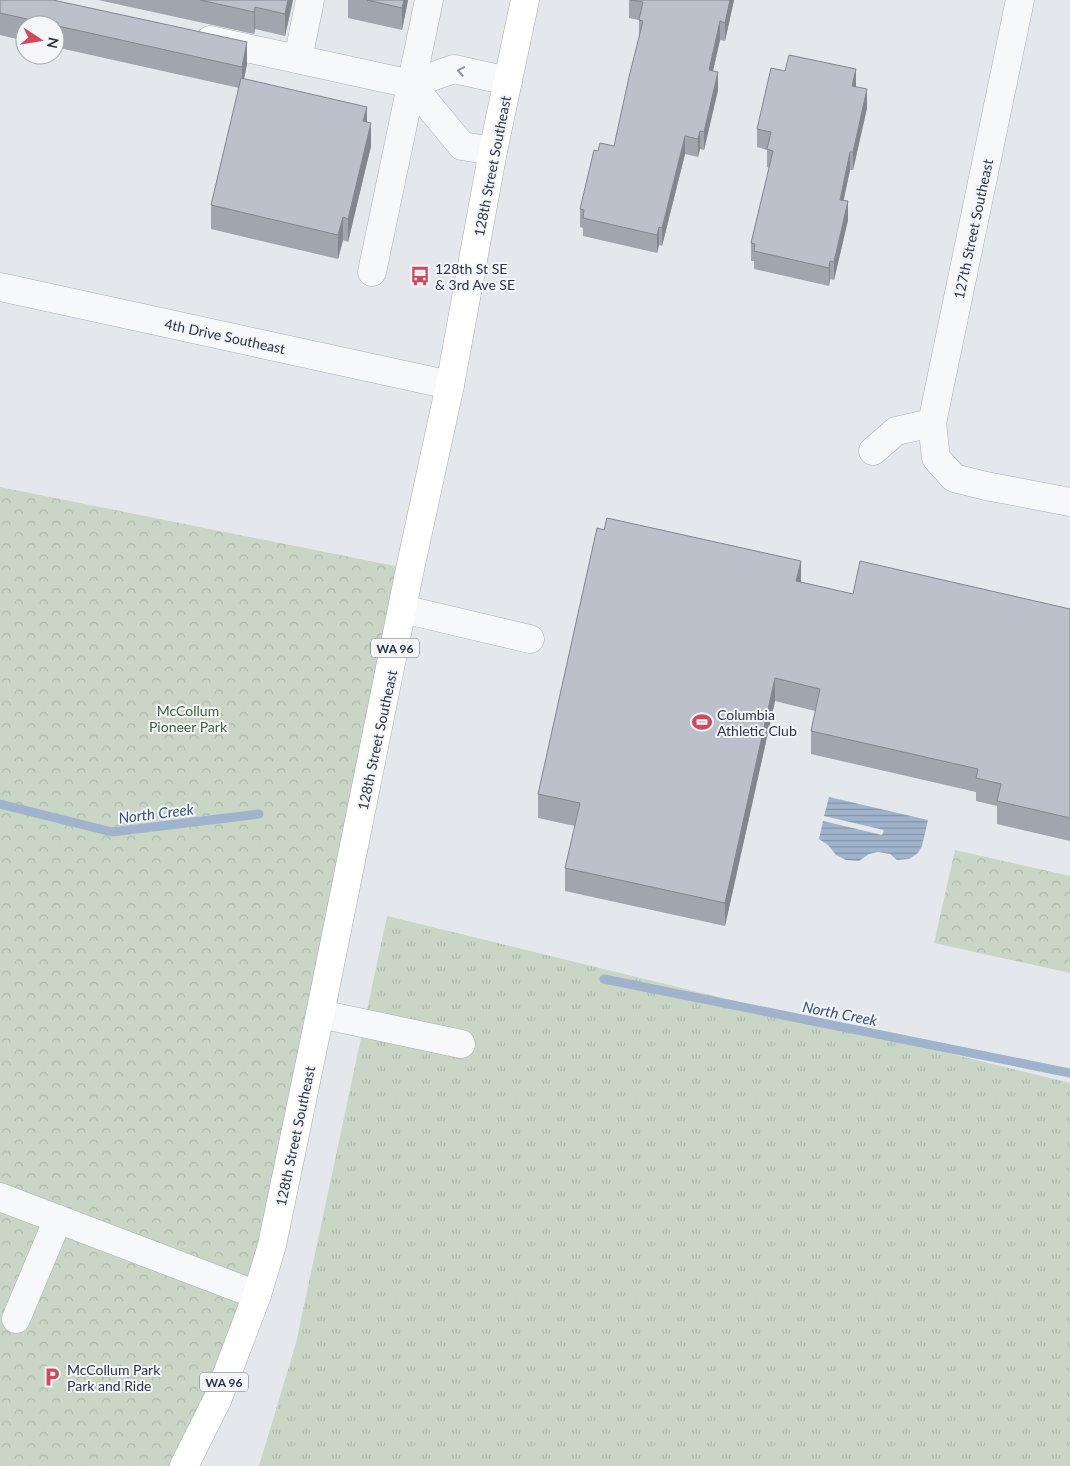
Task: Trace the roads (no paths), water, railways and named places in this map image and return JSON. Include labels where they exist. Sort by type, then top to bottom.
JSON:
[{"type":"main road","name":"128th Street Southeast","points":[[184,1466],[218,1398],[257,1294],[272,1245],[450,385],[493,151],[525,0]]},
{"type":"street","points":[[298,59],[310,0]]},
{"type":"street","points":[[372,272],[429,0]]},
{"type":"street","name":"127th Street Southeast","points":[[1020,0],[932,423],[936,458],[954,478],[1070,502]]},
{"type":"street","points":[[190,36],[411,84],[454,69],[508,81]]},
{"type":"street","points":[[411,84],[462,146],[493,151]]},
{"type":"street","name":"4th Drive Southeast","points":[[0,287],[450,385]]},
{"type":"street","points":[[873,451],[896,431],[932,423]]},
{"type":"street","points":[[403,609],[530,639]]},
{"type":"street","points":[[320,1014],[461,1044]]},
{"type":"street","points":[[0,1198],[257,1294]]},
{"type":"street","points":[[16,1319],[58,1219]]},
{"type":"water","points":[[829,797],[928,820],[922,846],[918,853],[909,859],[897,860],[890,854],[878,852],[869,854],[859,861],[846,860],[836,855],[828,845],[819,839],[823,821],[882,835],[884,830],[824,816]]},
{"type":"waterway","name":"North Creek","points":[[0,804],[112,832],[259,814]]},
{"type":"waterway","name":"North Creek","points":[[604,979],[1070,1073]]},
{"type":"place","name":"128th St SE & 3rd Ave SE","points":[[420,276]]},
{"type":"place","name":"Columbia Athletic Club","points":[[702,722]]},
{"type":"place","name":"McCollum Park Park and Ride","points":[[52,1377]]},
{"type":"park label","name":"McCollum Pioneer Park","points":[[188,718]]}]
